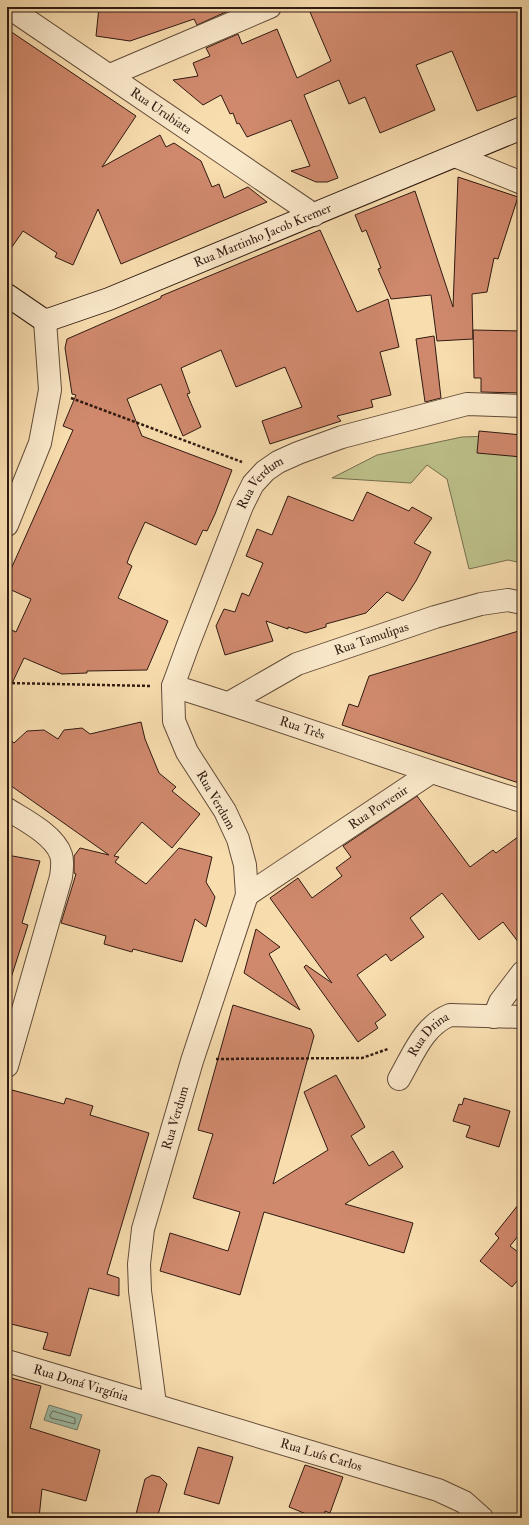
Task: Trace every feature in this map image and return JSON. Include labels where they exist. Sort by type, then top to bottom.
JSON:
[{"type":"street","name":"Rua Urubiata","points":[[8,7],[314,214]]},
{"type":"street","points":[[110,75],[270,7]]},
{"type":"street","name":"Rua Martinho Jacob Kremer","points":[[45,321],[109,299],[522,128]]},
{"type":"street","points":[[455,156],[522,183]]},
{"type":"street","points":[[7,295],[45,321],[50,390],[40,443],[7,525]]},
{"type":"street","name":"Rua Verdum","points":[[155,1404],[140,1291],[139,1264],[142,1236],[192,1061],[247,895],[245,865],[238,839],[225,811],[187,752],[174,721],[173,686],[242,506],[253,484],[265,471],[278,462],[342,436],[467,404],[522,406]]},
{"type":"street","name":"Rua Tamulipas","points":[[229,703],[297,664],[435,617],[481,604],[508,600],[522,603]]},
{"type":"street","name":"Rua Três","points":[[173,686],[229,703],[430,773]]},
{"type":"street","points":[[430,773],[522,801]]},
{"type":"street","name":"Rua Porvenir","points":[[247,895],[430,773]]},
{"type":"street","points":[[7,808],[45,834],[56,846],[61,855],[62,865],[61,877],[7,1066]]},
{"type":"street","points":[[494,1017],[500,1002],[522,973]]},
{"type":"street","name":"Rua Drina","points":[[400,1079],[422,1038],[440,1019],[450,1015],[522,1017]]},
{"type":"street","name":"Rua Doná Virgínia","points":[[7,1361],[155,1404]]},
{"type":"street","name":"Rua Luís Carlos","points":[[155,1404],[438,1490],[464,1502],[482,1518]]},
{"type":"path","points":[[50,390],[265,471]]},
{"type":"path","points":[[7,683],[173,686]]},
{"type":"path","points":[[192,1061],[217,1058],[362,1058],[422,1038]]},
{"type":"shaded area","points":[[522,435],[522,563],[508,560],[469,569],[447,479],[427,465],[411,483],[332,478],[377,455],[462,437]]},
{"type":"water","points":[[49,1405],[82,1415],[77,1430],[44,1420]]},
{"type":"building","points":[[99,7],[227,7],[228,11],[197,25],[194,19],[130,41],[96,36]]},
{"type":"building","points":[[322,7],[522,7],[522,94],[477,111],[452,51],[416,65],[435,110],[380,133],[365,97],[349,104],[339,80],[304,95],[338,178],[327,182],[316,182],[291,171],[310,166],[291,120],[247,137],[239,123],[237,124],[233,113],[230,114],[221,95],[203,105],[173,80],[198,76],[193,63],[210,56],[206,48],[238,34],[242,44],[277,29],[297,78],[331,61],[310,12]]},
{"type":"building","points":[[7,29],[136,116],[102,167],[160,135],[166,147],[174,143],[201,161],[212,187],[219,184],[224,198],[248,187],[267,202],[121,264],[98,209],[73,265],[55,257],[57,253],[23,231],[7,254]]},
{"type":"building","points":[[458,177],[518,197],[498,259],[494,258],[487,292],[472,294],[473,339],[437,341],[431,295],[391,299],[378,269],[381,268],[366,230],[362,232],[355,215],[415,191],[453,307]]},
{"type":"building","points":[[320,230],[357,312],[388,299],[399,347],[380,352],[391,395],[371,400],[373,407],[337,416],[341,421],[270,444],[262,421],[302,407],[285,367],[236,387],[221,350],[181,368],[190,393],[187,394],[201,427],[183,436],[161,384],[127,399],[142,436],[232,470],[215,514],[207,531],[203,530],[196,545],[145,522],[130,555],[127,563],[132,566],[118,598],[168,621],[147,670],[87,671],[87,673],[62,674],[24,658],[7,694],[7,628],[16,632],[31,599],[7,588],[7,578],[73,430],[63,426],[76,395],[72,394],[65,348],[67,339],[161,298],[161,296]]},
{"type":"building","points":[[473,330],[522,331],[522,393],[481,392],[481,378],[474,378]]},
{"type":"building","points":[[434,336],[441,398],[425,402],[416,339]]},
{"type":"building","points":[[479,431],[522,435],[522,457],[477,453]]},
{"type":"building","points":[[367,492],[409,511],[412,507],[432,518],[414,543],[431,552],[416,581],[403,601],[387,592],[366,613],[326,624],[326,627],[306,633],[288,627],[288,629],[266,621],[273,641],[225,655],[216,626],[224,609],[235,612],[242,593],[249,596],[263,563],[246,556],[257,529],[272,535],[288,496],[353,521]]},
{"type":"building","points":[[522,630],[522,784],[342,725],[349,704],[358,707],[369,676]]},
{"type":"building","points":[[141,722],[145,739],[159,773],[176,787],[172,791],[200,814],[172,848],[142,822],[114,856],[119,857],[115,862],[146,884],[179,848],[212,857],[206,882],[215,897],[206,927],[195,919],[182,962],[133,949],[132,952],[104,944],[106,936],[61,923],[76,874],[74,873],[74,856],[80,848],[109,855],[7,783],[7,737],[14,743],[27,731],[44,730],[58,739],[64,730],[82,728],[90,734]]},
{"type":"building","points":[[417,796],[470,867],[493,850],[496,853],[522,834],[522,947],[503,922],[479,940],[442,893],[410,918],[424,937],[391,961],[386,954],[357,975],[386,1015],[375,1023],[378,1028],[358,1042],[304,967],[306,965],[332,983],[270,898],[298,878],[312,898],[342,876],[336,868],[351,857],[343,846]]},
{"type":"building","points":[[7,855],[40,861],[22,923],[28,925],[11,978],[7,977]]},
{"type":"building","points":[[256,929],[280,947],[269,954],[300,1010],[244,973]]},
{"type":"building","points":[[233,1005],[311,1029],[314,1036],[273,1184],[328,1150],[304,1092],[336,1075],[365,1127],[351,1136],[369,1166],[393,1151],[403,1167],[345,1204],[413,1223],[404,1253],[264,1212],[240,1295],[160,1271],[170,1233],[228,1251],[240,1212],[193,1198],[213,1134],[198,1130]]},
{"type":"building","points":[[12,1090],[64,1104],[66,1098],[93,1106],[90,1115],[149,1133],[107,1274],[119,1278],[119,1296],[89,1288],[70,1356],[43,1349],[48,1333],[7,1323],[7,1107]]},
{"type":"building","points":[[464,1098],[510,1111],[499,1147],[466,1137],[470,1126],[453,1121],[459,1104],[462,1105]]},
{"type":"building","points":[[522,1200],[522,1231],[510,1246],[522,1255],[522,1275],[512,1287],[480,1261],[499,1238],[495,1234]]},
{"type":"building","points":[[11,1378],[41,1386],[30,1428],[100,1450],[86,1501],[42,1489],[39,1518],[7,1518],[7,1399]]},
{"type":"building","points":[[198,1447],[233,1457],[219,1504],[184,1494]]},
{"type":"building","points":[[305,1465],[343,1477],[330,1513],[325,1511],[323,1518],[316,1518],[289,1507]]},
{"type":"building","points":[[152,1475],[160,1477],[167,1484],[157,1518],[135,1518],[145,1479]]}]
